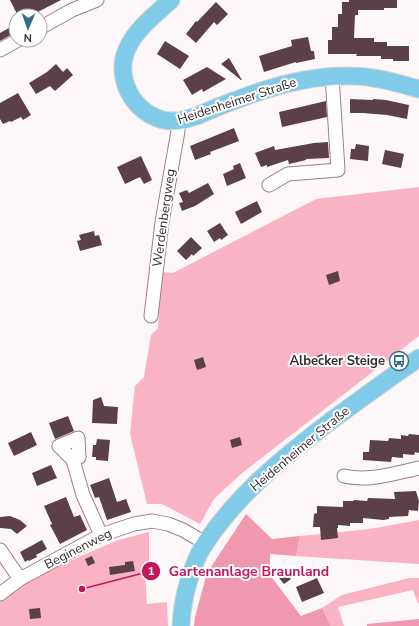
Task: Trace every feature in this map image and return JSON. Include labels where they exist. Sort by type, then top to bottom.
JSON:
[{"type":"main road","name":"Heidenheimer Straße","points":[[171,0],[139,30],[127,47],[123,63],[126,86],[137,105],[148,114],[162,120],[177,122],[272,87],[305,79],[332,76],[352,76],[393,82],[419,89]]},
{"type":"main road","name":"Heidenheimer Straße","points":[[181,626],[181,618],[193,567],[205,543],[230,510],[261,478],[307,439],[419,358]]},
{"type":"street","points":[[48,24],[72,10],[97,0]]},
{"type":"street","points":[[269,185],[288,174],[338,170],[332,76]]},
{"type":"street","name":"Werdenbergweg","points":[[151,316],[162,222],[178,130],[177,122]]},
{"type":"street","points":[[73,460],[83,495],[101,535]]},
{"type":"street","points":[[344,476],[352,478],[380,477],[419,468]]},
{"type":"street","name":"Beginenweg","points":[[0,594],[20,579],[101,535],[134,524],[152,521],[168,524],[183,530],[205,543]]},
{"type":"street","points":[[0,550],[20,579]]},
{"type":"shaded area","points":[[419,187],[419,336],[242,473],[214,499],[200,524],[162,504],[147,504],[130,434],[135,386],[144,377],[151,335],[158,328],[161,272],[173,273],[316,199]]},
{"type":"shaded area","points":[[246,514],[272,539],[300,536],[296,556],[270,554],[270,575],[301,616],[322,608],[331,626],[194,626],[207,573]]},
{"type":"shaded area","points":[[419,520],[419,564],[296,556],[300,536],[370,529]]},
{"type":"shaded area","points":[[149,532],[149,570],[145,571],[147,604],[167,602],[168,626],[0,626],[0,602],[37,575],[118,540]]},
{"type":"shaded area","points":[[409,578],[419,578],[419,603],[413,590],[338,607],[344,626],[331,626],[322,608],[342,595]]},
{"type":"shaded area","points":[[419,619],[419,626],[367,626],[367,624]]},
{"type":"building","points":[[10,0],[61,0],[46,8],[14,8]]},
{"type":"building","points":[[349,0],[397,0],[397,8],[384,8],[384,10],[358,10],[358,15],[355,15],[354,38],[374,38],[374,42],[387,42],[387,46],[409,46],[409,61],[381,59],[381,56],[328,54],[328,40],[332,40],[332,27],[338,27],[338,14],[342,14],[342,2],[349,2]]},
{"type":"building","points":[[216,2],[228,14],[217,25],[214,22],[196,43],[186,34],[196,21],[197,22]]},
{"type":"building","points":[[8,28],[8,36],[0,41],[0,33]]},
{"type":"building","points":[[308,37],[311,51],[314,51],[315,59],[296,62],[264,72],[259,56],[292,46],[291,40]]},
{"type":"building","points":[[165,41],[189,56],[180,69],[157,54]]},
{"type":"building","points":[[229,58],[242,80],[221,64]]},
{"type":"building","points":[[56,64],[63,72],[67,68],[73,75],[55,91],[50,86],[36,94],[29,83],[47,72]]},
{"type":"building","points":[[207,67],[226,79],[203,92],[202,89],[192,95],[183,80]]},
{"type":"building","points":[[18,93],[31,115],[23,120],[21,117],[3,124],[0,119],[0,103]]},
{"type":"building","points":[[350,99],[386,100],[409,105],[407,119],[387,115],[350,113]]},
{"type":"building","points":[[326,101],[327,117],[282,127],[279,112]]},
{"type":"building","points":[[234,128],[239,141],[210,152],[211,154],[195,160],[190,146]]},
{"type":"building","points":[[328,142],[329,158],[306,159],[289,164],[288,160],[267,167],[267,165],[261,167],[255,153],[274,146],[275,150]]},
{"type":"building","points":[[356,144],[369,146],[368,161],[350,159],[351,149],[355,149]]},
{"type":"building","points":[[385,150],[404,154],[401,168],[382,164]]},
{"type":"building","points":[[141,156],[152,180],[144,184],[140,177],[125,184],[117,167]]},
{"type":"building","points":[[240,163],[246,178],[227,186],[223,174],[234,169],[233,166]]},
{"type":"building","points":[[208,183],[214,194],[195,206],[182,211],[179,203],[183,202],[179,193],[187,190],[189,193]]},
{"type":"building","points":[[257,201],[262,212],[241,224],[235,212]]},
{"type":"building","points":[[220,223],[228,235],[221,240],[220,238],[214,242],[207,231]]},
{"type":"building","points":[[94,231],[95,236],[99,235],[102,245],[80,251],[77,241],[81,240],[79,235]]},
{"type":"building","points":[[191,237],[202,248],[186,260],[177,251]]},
{"type":"building","points":[[338,271],[340,281],[329,285],[326,275]]},
{"type":"building","points":[[322,354],[325,363],[315,367],[311,358]]},
{"type":"building","points":[[203,357],[206,367],[197,370],[194,360]]},
{"type":"building","points":[[101,397],[104,406],[118,407],[117,424],[92,423],[93,400]]},
{"type":"building","points":[[68,416],[74,431],[55,439],[49,423]]},
{"type":"building","points":[[31,432],[37,445],[14,456],[8,443]]},
{"type":"building","points":[[409,434],[419,435],[419,453],[415,452],[414,455],[403,454],[403,458],[392,457],[391,462],[363,460],[363,452],[369,452],[370,440],[388,441],[389,438],[401,439],[401,435],[408,436]]},
{"type":"building","points":[[240,437],[242,445],[232,448],[230,440]]},
{"type":"building","points":[[97,439],[110,440],[108,461],[96,460],[96,457],[92,457],[93,445],[96,445]]},
{"type":"building","points":[[51,465],[57,478],[37,486],[32,473]]},
{"type":"building","points":[[109,478],[117,502],[126,499],[131,512],[107,520],[99,497],[95,498],[90,485]]},
{"type":"building","points":[[416,491],[419,501],[418,511],[409,510],[408,516],[389,517],[389,519],[383,520],[363,518],[363,523],[350,523],[350,526],[338,525],[338,538],[321,540],[320,527],[313,527],[314,514],[317,513],[317,506],[343,507],[343,501],[367,501],[368,498],[395,499],[394,492]]},
{"type":"building","points":[[66,497],[74,517],[80,515],[87,530],[60,544],[50,525],[52,524],[44,506]]},
{"type":"building","points":[[10,516],[20,520],[27,526],[17,534],[11,529],[0,528],[0,517]]},
{"type":"building","points":[[42,540],[47,549],[36,555],[37,557],[25,562],[20,552]]},
{"type":"building","points":[[92,556],[95,563],[88,566],[85,559]]},
{"type":"building","points":[[133,561],[135,571],[110,575],[109,567],[125,565],[125,562]]},
{"type":"building","points":[[286,573],[291,579],[284,584],[279,578]]},
{"type":"building","points":[[317,578],[324,593],[302,602],[296,587]]},
{"type":"building","points":[[40,608],[41,618],[30,619],[29,609]]},
{"type":"place","name":"Albecker Steige","points":[[399,361]]},
{"type":"place","name":"Gartenanlage Braunland","points":[[82,589]]}]
